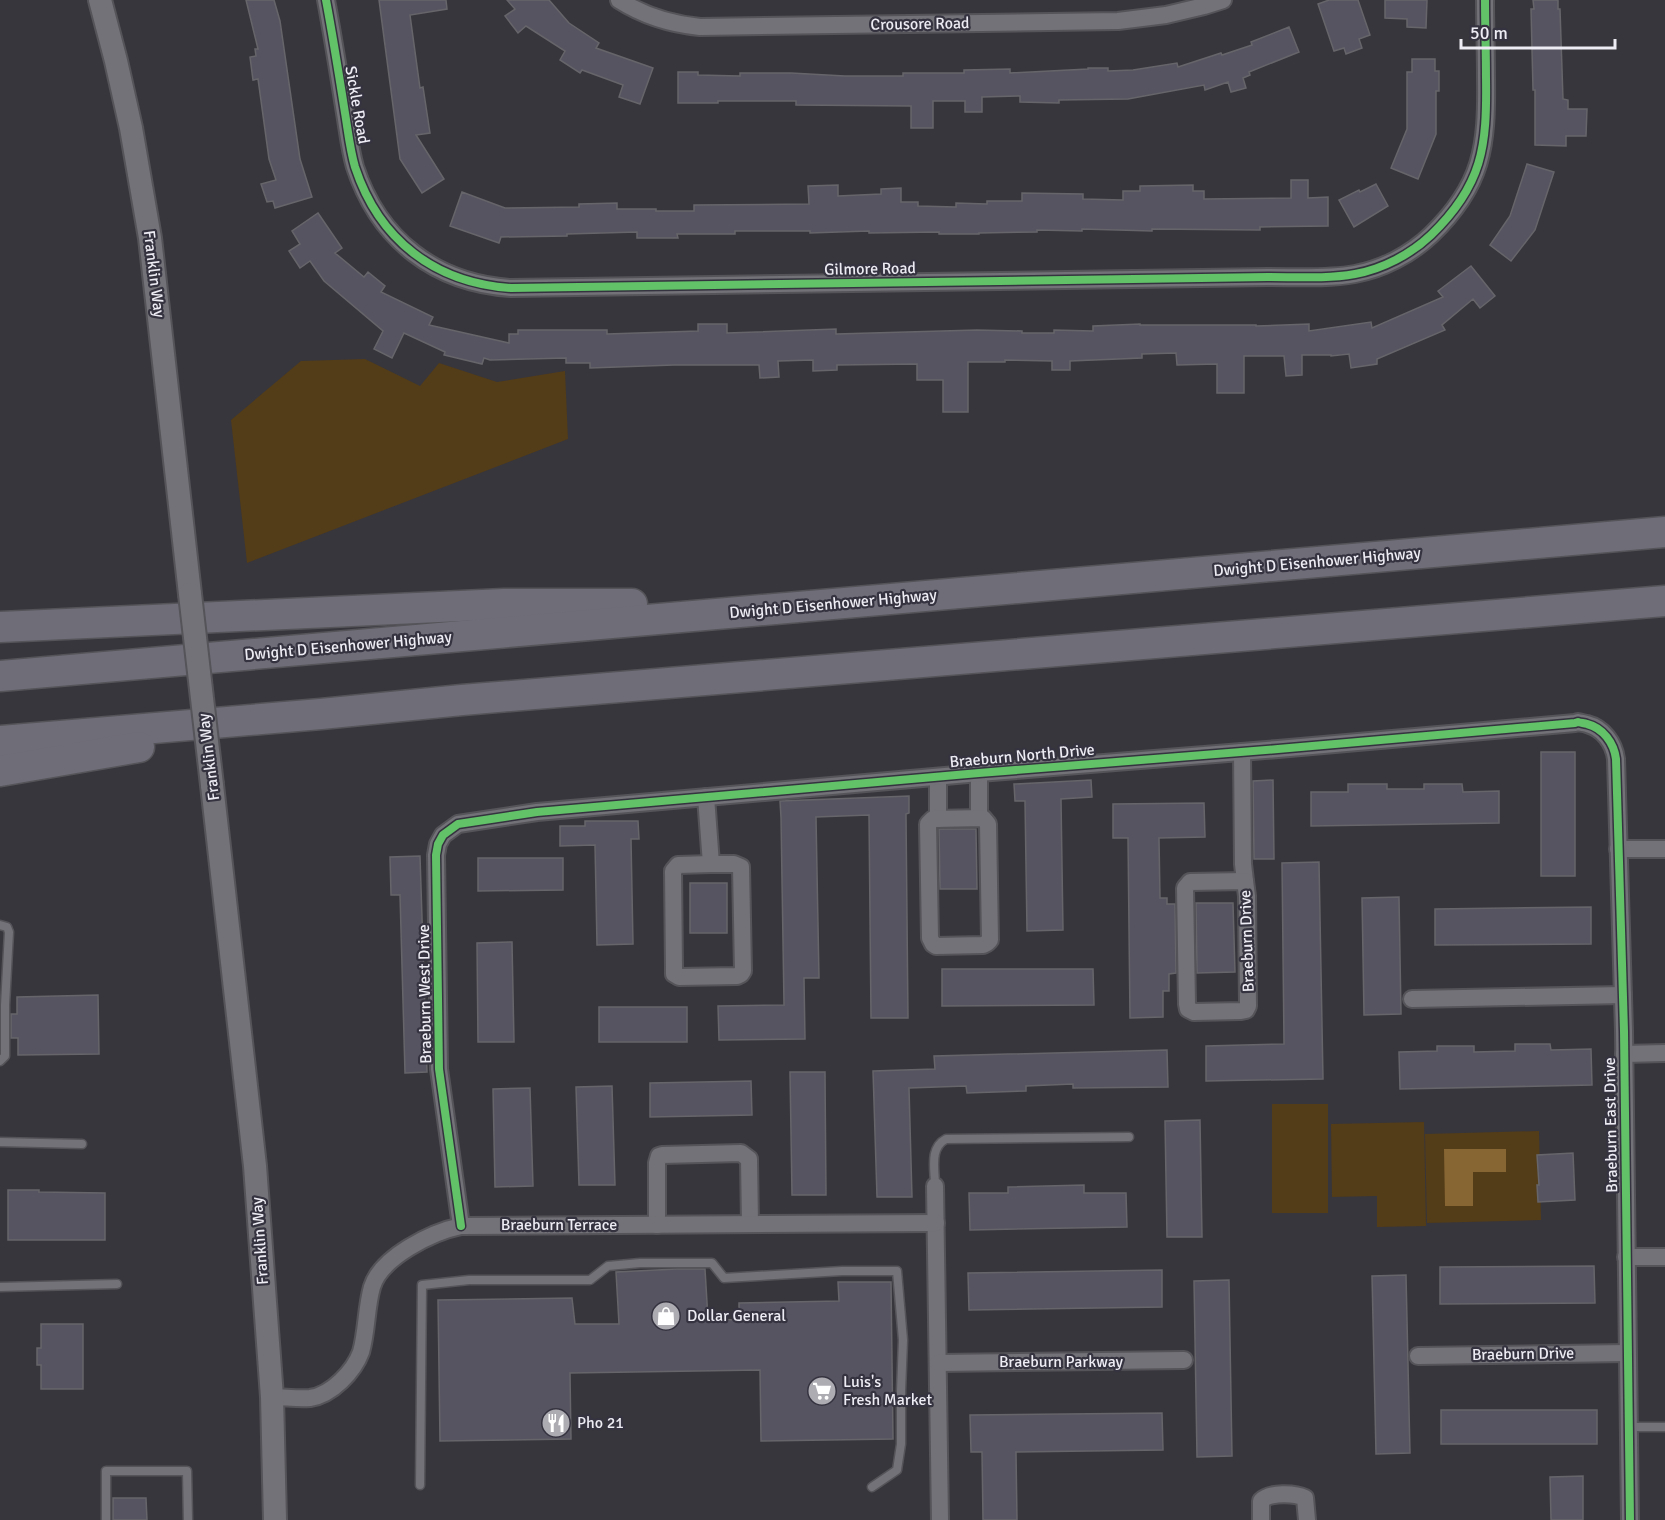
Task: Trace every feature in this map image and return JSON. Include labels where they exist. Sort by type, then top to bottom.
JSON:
[{"type":"highway","name":"Dwight D Eisenhower Highway","points":[[0,676],[1665,532]]},
{"type":"highway","points":[[0,741],[474,699],[1665,602]]},
{"type":"highway","points":[[0,627],[504,604],[837,604]]},
{"type":"highway","points":[[0,771],[321,714]]},
{"type":"main road","name":"Franklin Way","points":[[100,0],[131,128],[150,238],[255,1166],[272,1397],[275,1520]]},
{"type":"street","name":"Sickle Road","points":[[326,0],[352,157],[375,211]]},
{"type":"street","name":"Crousore Road","points":[[619,0],[652,17],[700,27],[1118,21],[1166,15],[1223,0]]},
{"type":"street","name":"Gilmore Road","points":[[375,211],[390,232],[426,263],[461,279],[511,288],[1342,276],[1360,273],[1417,247],[1439,227],[1469,187],[1485,140],[1487,119],[1485,0]]},
{"type":"street","name":"Braeburn North Drive","points":[[443,835],[458,824],[499,817],[979,772],[1242,752],[1578,722],[1594,726],[1603,733]]},
{"type":"street","name":"Braeburn East Drive","points":[[1603,733],[1609,739],[1615,752],[1623,995],[1630,1520]]},
{"type":"street","name":"Braeburn Drive","points":[[1242,752],[1248,1006],[1246,1010],[1241,1011],[1194,1012],[1188,1009],[1187,1004],[1185,888],[1190,882],[1245,881]]},
{"type":"street","points":[[979,772],[979,818]]},
{"type":"street","points":[[938,777],[938,819]]},
{"type":"street","points":[[706,797],[711,864]]},
{"type":"street","points":[[983,818],[988,824],[990,937],[983,945],[936,946],[931,941],[928,825],[933,819],[938,819],[983,818]]},
{"type":"street","name":"Braeburn West Drive","points":[[443,835],[436,855],[440,1069],[461,1226]]},
{"type":"street","points":[[1618,849],[1665,849]]},
{"type":"street","points":[[711,864],[734,864],[741,867],[743,971],[738,976],[679,977],[674,974],[673,871],[678,866],[711,864]]},
{"type":"street","points":[[1412,999],[1623,995]]},
{"type":"street","points":[[1624,1054],[1665,1053]]},
{"type":"street","points":[[657,1225],[659,1156],[741,1153],[749,1159],[750,1224]]},
{"type":"street","points":[[935,1186],[940,1520]]},
{"type":"street","name":"Braeburn Terrace","points":[[461,1226],[936,1223]]},
{"type":"street","points":[[272,1397],[312,1398],[345,1378],[361,1352],[372,1288],[380,1271],[426,1238],[461,1226]]},
{"type":"street","points":[[1626,1257],[1665,1257]]},
{"type":"street","name":"Braeburn Drive","points":[[1418,1356],[1627,1353]]},
{"type":"street","name":"Braeburn Parkway","points":[[938,1363],[1184,1360]]},
{"type":"street","points":[[1261,1520],[1261,1501],[1265,1496],[1299,1495],[1305,1498],[1307,1520]]},
{"type":"lane","points":[[0,924],[8,927],[9,932],[4,1056],[0,1061]]},
{"type":"lane","points":[[935,1186],[935,1149],[940,1142],[946,1139],[1129,1137]]},
{"type":"lane","points":[[0,1142],[82,1144]]},
{"type":"lane","points":[[420,1485],[423,1285],[470,1280],[590,1280],[608,1266],[640,1263],[712,1263],[724,1278],[842,1271],[897,1271],[903,1340],[902,1444],[897,1470],[872,1487]]},
{"type":"lane","points":[[0,1287],[117,1284]]},
{"type":"lane","points":[[1628,1427],[1665,1427]]},
{"type":"lane","points":[[106,1520],[106,1471],[187,1471],[188,1520]]},
{"type":"shaded area","points":[[365,359],[420,386],[439,363],[497,382],[565,371],[568,439],[247,563],[231,420],[301,361]]},
{"type":"shaded area","points":[[1272,1104],[1328,1104],[1328,1213],[1272,1213]]},
{"type":"shaded area","points":[[1424,1122],[1426,1226],[1377,1227],[1377,1196],[1332,1197],[1331,1124]]},
{"type":"shaded area","points":[[1539,1131],[1541,1220],[1427,1223],[1425,1134]]},
{"type":"shaded area","points":[[1444,1149],[1506,1149],[1506,1172],[1473,1172],[1473,1206],[1445,1206]]},
{"type":"building","points":[[246,0],[274,0],[280,21],[300,159],[312,197],[275,208],[273,201],[267,202],[261,184],[276,180],[269,159],[258,79],[253,80],[250,57],[256,56],[255,49],[258,49]]},
{"type":"building","points":[[379,0],[446,0],[447,9],[410,15],[420,88],[423,87],[430,133],[416,135],[444,179],[422,193],[400,159]]},
{"type":"building","points":[[507,0],[549,0],[569,23],[599,43],[596,48],[653,68],[640,104],[619,97],[623,85],[582,70],[580,73],[560,60],[565,51],[526,26],[518,33],[505,16],[515,9]]},
{"type":"building","points":[[1329,0],[1358,0],[1370,35],[1359,39],[1362,48],[1346,54],[1344,48],[1334,51],[1318,4]]},
{"type":"building","points":[[1385,0],[1427,0],[1426,28],[1407,27],[1407,19],[1385,18]]},
{"type":"building","points":[[1533,0],[1558,0],[1563,99],[1568,100],[1568,109],[1587,109],[1586,136],[1566,136],[1566,146],[1535,145],[1531,9],[1534,9]]},
{"type":"building","points":[[1289,27],[1299,52],[1249,72],[1250,75],[1243,78],[1246,88],[1231,92],[1228,82],[1205,90],[1204,85],[1128,99],[1059,100],[1059,103],[1020,102],[1020,96],[982,97],[982,112],[965,112],[965,101],[933,101],[933,128],[911,128],[911,106],[796,105],[796,101],[678,103],[678,72],[740,76],[740,73],[791,73],[903,76],[903,73],[964,73],[964,70],[1010,69],[1010,73],[1088,68],[1108,68],[1108,71],[1133,70],[1177,63],[1178,67],[1252,45],[1251,42]]},
{"type":"building","points":[[1412,59],[1435,59],[1435,71],[1439,71],[1439,91],[1436,91],[1436,134],[1418,179],[1391,168],[1407,129],[1407,72],[1412,72]]},
{"type":"building","points":[[1527,164],[1554,172],[1535,230],[1511,261],[1490,245],[1510,216]]},
{"type":"building","points":[[1291,180],[1308,180],[1308,198],[1328,197],[1328,226],[1260,227],[1260,230],[1037,230],[1037,232],[979,234],[735,231],[735,234],[677,234],[678,238],[637,238],[637,232],[501,237],[499,243],[450,226],[462,192],[505,208],[579,207],[579,204],[617,203],[617,209],[694,211],[694,205],[809,204],[808,186],[838,185],[838,196],[881,194],[881,189],[901,188],[901,202],[918,202],[918,206],[956,207],[956,203],[987,204],[987,201],[1022,201],[1022,193],[1083,194],[1083,199],[1123,200],[1123,191],[1140,191],[1140,186],[1193,185],[1193,191],[1204,191],[1204,199],[1291,198]]},
{"type":"building","points":[[1376,184],[1388,206],[1354,227],[1339,200]]},
{"type":"building","points":[[318,213],[342,248],[335,253],[364,277],[368,272],[385,286],[381,292],[433,317],[429,325],[509,343],[509,334],[518,334],[518,330],[607,330],[607,334],[698,331],[698,324],[727,324],[727,333],[836,329],[836,334],[977,330],[1054,333],[1054,330],[1093,331],[1093,326],[1140,324],[1256,326],[1309,324],[1309,331],[1371,322],[1372,328],[1443,297],[1438,291],[1471,266],[1495,296],[1480,308],[1473,299],[1442,325],[1445,330],[1377,359],[1377,364],[1351,368],[1349,354],[1302,355],[1302,375],[1286,376],[1284,356],[1244,356],[1244,393],[1217,393],[1217,364],[1177,365],[1176,353],[1142,354],[1142,358],[1070,361],[1070,370],[1052,370],[1052,361],[968,362],[968,412],[943,412],[943,380],[917,380],[917,364],[837,365],[837,370],[813,371],[813,360],[778,361],[779,377],[760,378],[759,365],[590,368],[590,363],[566,363],[566,358],[490,360],[484,358],[482,364],[444,355],[445,352],[404,333],[392,358],[374,349],[383,331],[324,281],[310,261],[300,268],[289,251],[300,244],[292,231]]},
{"type":"building","points":[[1541,752],[1575,752],[1575,876],[1541,876]]},
{"type":"building","points":[[1091,780],[1092,797],[1061,799],[1063,930],[1027,931],[1025,801],[1015,801],[1014,784]]},
{"type":"building","points":[[1273,780],[1274,859],[1254,859],[1253,781]]},
{"type":"building","points":[[1348,784],[1387,784],[1387,789],[1424,789],[1424,784],[1462,784],[1463,792],[1499,791],[1499,823],[1311,826],[1311,792],[1348,792]]},
{"type":"building","points":[[909,796],[909,813],[906,814],[908,1018],[871,1018],[869,815],[816,817],[819,978],[804,978],[805,1039],[719,1040],[718,1006],[784,1005],[780,801]]},
{"type":"building","points":[[1204,803],[1205,837],[1159,838],[1160,898],[1167,898],[1167,904],[1175,904],[1176,973],[1169,974],[1169,991],[1163,991],[1163,1017],[1130,1018],[1128,838],[1113,838],[1113,804]]},
{"type":"building","points":[[585,821],[638,821],[639,839],[631,839],[633,944],[597,945],[595,845],[560,846],[560,826],[585,826]]},
{"type":"building","points":[[939,829],[976,829],[977,889],[940,889]]},
{"type":"building","points":[[420,856],[427,1072],[405,1073],[400,895],[391,895],[390,857]]},
{"type":"building","points":[[478,858],[563,858],[563,890],[478,891]]},
{"type":"building","points":[[1319,862],[1323,1079],[1206,1081],[1206,1046],[1284,1044],[1282,863]]},
{"type":"building","points":[[690,883],[727,883],[727,933],[690,933]]},
{"type":"building","points":[[1399,897],[1401,1014],[1364,1015],[1362,898]]},
{"type":"building","points":[[1196,903],[1233,903],[1235,972],[1197,973]]},
{"type":"building","points":[[1591,907],[1591,944],[1435,945],[1435,909]]},
{"type":"building","points":[[512,942],[514,1042],[478,1042],[477,943]]},
{"type":"building","points":[[942,969],[1093,969],[1094,1005],[942,1006]]},
{"type":"building","points":[[98,995],[99,1054],[18,1055],[18,1038],[11,1038],[11,1014],[17,1014],[17,997]]},
{"type":"building","points":[[599,1007],[687,1007],[687,1042],[599,1042]]},
{"type":"building","points":[[1515,1044],[1550,1044],[1551,1050],[1591,1049],[1592,1085],[1400,1089],[1399,1052],[1437,1051],[1437,1046],[1474,1046],[1474,1052],[1515,1051]]},
{"type":"building","points":[[1167,1050],[1168,1087],[1073,1088],[1073,1084],[1026,1086],[1026,1091],[967,1093],[966,1086],[909,1088],[912,1197],[877,1197],[873,1071],[935,1069],[934,1056]]},
{"type":"building","points":[[790,1072],[825,1072],[826,1195],[792,1195]]},
{"type":"building","points":[[751,1081],[752,1115],[650,1117],[650,1083]]},
{"type":"building","points":[[612,1086],[615,1185],[579,1185],[576,1087]]},
{"type":"building","points":[[530,1088],[533,1186],[495,1187],[493,1089]]},
{"type":"building","points":[[1200,1120],[1202,1237],[1167,1237],[1165,1121]]},
{"type":"building","points":[[1573,1153],[1575,1200],[1538,1202],[1537,1155]]},
{"type":"building","points":[[1084,1185],[1084,1193],[1126,1193],[1127,1227],[970,1230],[969,1193],[1008,1193],[1008,1187]]},
{"type":"building","points":[[8,1190],[105,1193],[105,1240],[8,1240]]},
{"type":"building","points":[[1594,1266],[1595,1303],[1440,1304],[1440,1267]]},
{"type":"building","points":[[705,1269],[708,1319],[739,1320],[739,1303],[839,1301],[838,1282],[891,1282],[893,1439],[761,1441],[760,1370],[570,1373],[571,1439],[440,1441],[438,1300],[572,1298],[575,1324],[619,1324],[616,1272]]},
{"type":"building","points":[[1162,1270],[1162,1307],[969,1310],[968,1273]]},
{"type":"building","points":[[1406,1275],[1410,1453],[1376,1454],[1372,1276]]},
{"type":"building","points":[[1229,1280],[1232,1456],[1197,1457],[1194,1281]]},
{"type":"building","points":[[41,1324],[83,1324],[83,1389],[41,1389],[41,1365],[37,1365],[37,1348],[41,1348]]},
{"type":"building","points":[[1441,1410],[1597,1410],[1597,1444],[1441,1444]]},
{"type":"building","points":[[1162,1413],[1163,1450],[1016,1452],[1017,1520],[983,1520],[982,1452],[971,1452],[970,1415]]},
{"type":"building","points":[[1583,1476],[1583,1520],[1551,1520],[1550,1477]]},
{"type":"building","points":[[113,1498],[146,1498],[147,1520],[113,1520]]},
{"type":"cycle path","points":[[326,0],[353,161],[365,193],[379,216],[413,253],[435,267],[483,284],[511,288],[1312,277],[1344,276],[1365,272],[1396,260],[1423,242],[1448,217],[1472,181],[1483,144],[1485,124],[1485,0]]},
{"type":"cycle path","points":[[461,1226],[439,1069],[436,855],[443,835],[458,824],[537,812],[1578,722],[1586,724],[1598,729],[1607,737],[1616,759],[1624,1031],[1630,1520]]},
{"type":"place","name":"Dollar General","points":[[666,1316]]},
{"type":"place","name":"Luis's Fresh Market","points":[[822,1391]]},
{"type":"place","name":"Pho 21","points":[[556,1423]]}]
